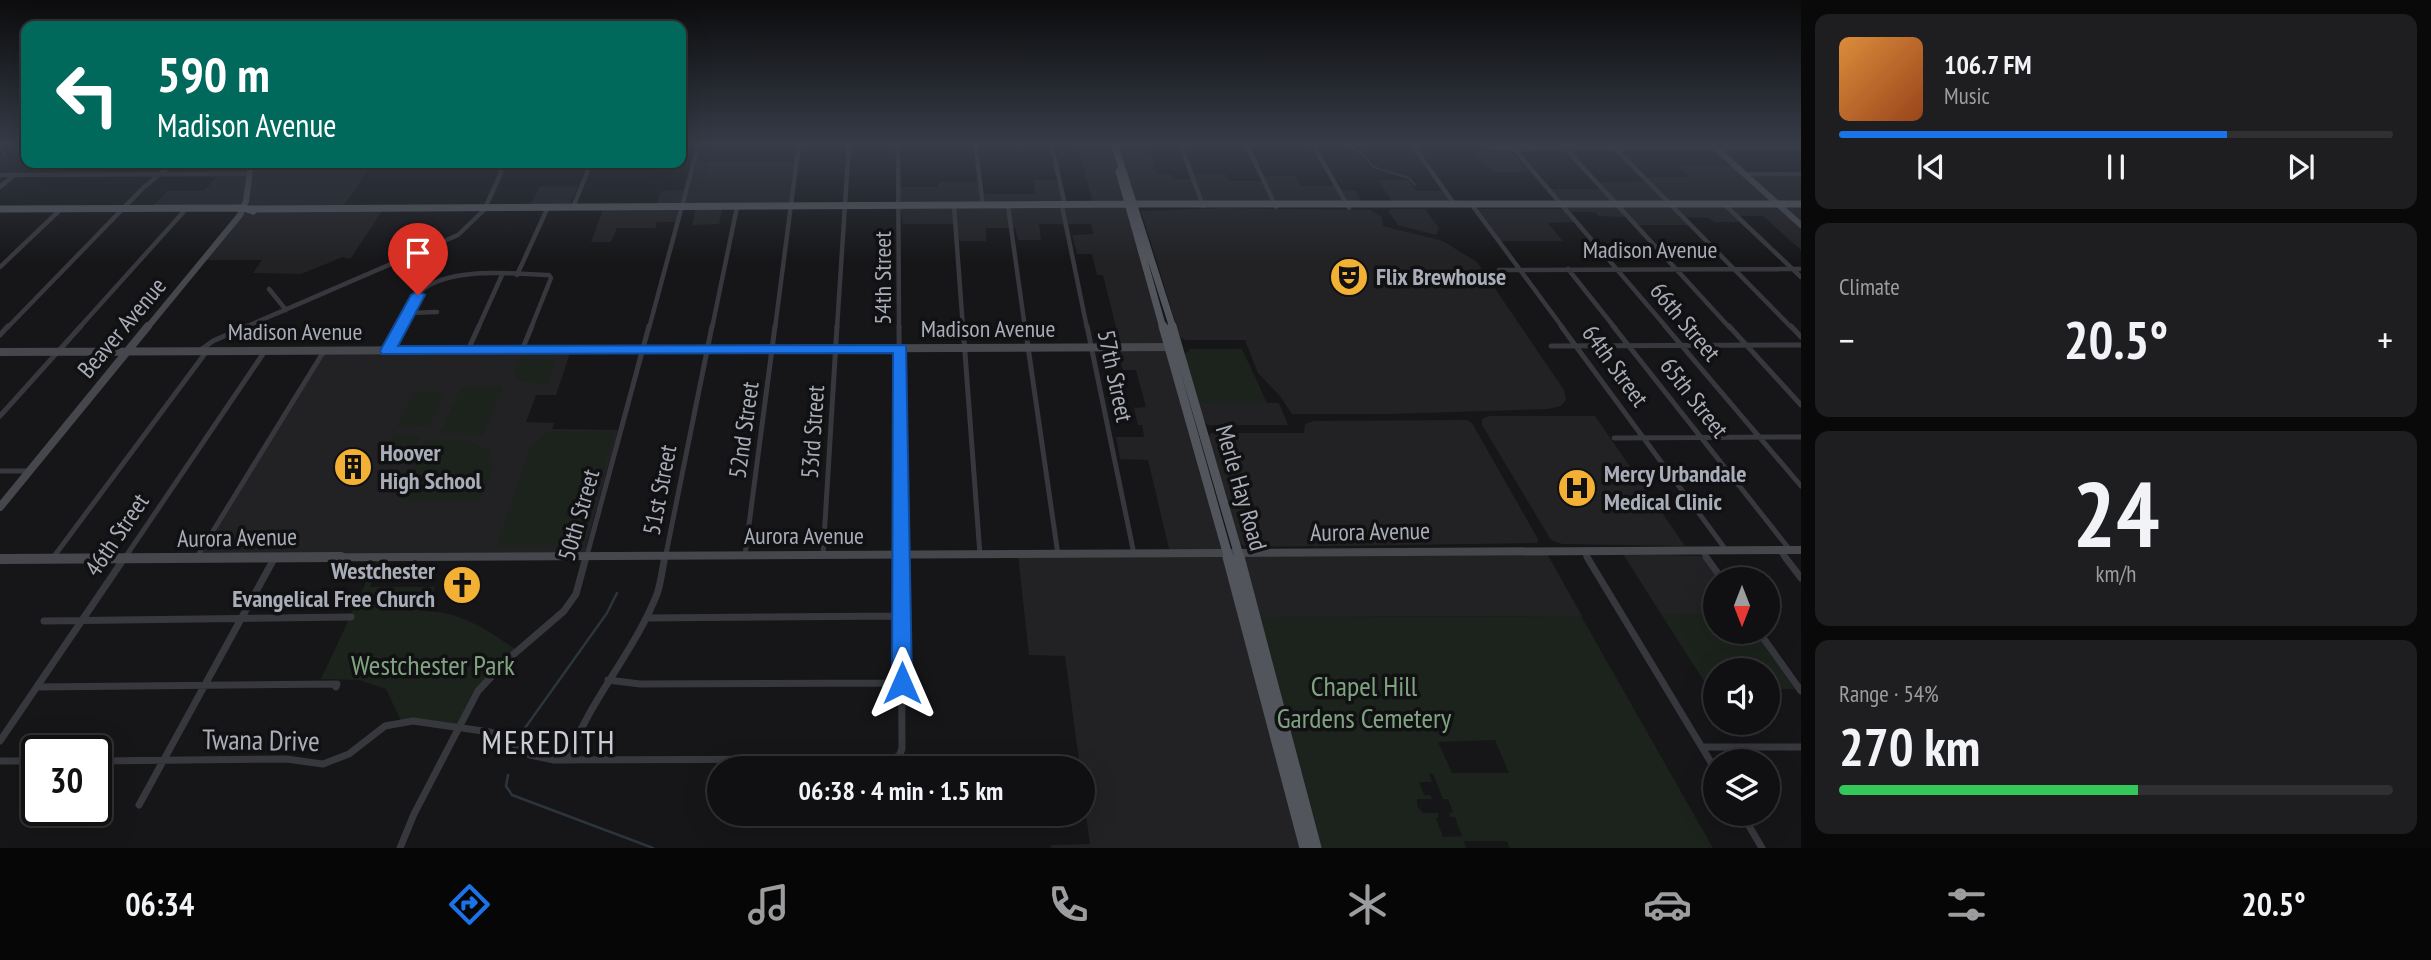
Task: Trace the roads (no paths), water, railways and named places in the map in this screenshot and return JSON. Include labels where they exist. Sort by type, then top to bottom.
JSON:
[{"type":"main road","name":"Merle Hay Road","points":[[1125,183],[1316,848]]},
{"type":"main road","points":[[0,209],[1801,204]]},
{"type":"main road","name":"Merle Hay Road","points":[[1233,553],[1304,848]]},
{"type":"street","points":[[0,335],[153,183]]},
{"type":"street","name":"Beaver Avenue","points":[[0,507],[246,209],[249,183]]},
{"type":"street","points":[[52,559],[207,344],[458,235],[485,208],[497,183]]},
{"type":"street","points":[[573,207],[583,183]]},
{"type":"street","name":"50th Street","points":[[400,848],[414,814],[471,702],[491,677],[571,603],[588,556],[689,183]]},
{"type":"street","name":"52nd Street","points":[[745,555],[794,183]]},
{"type":"street","name":"53rd Street","points":[[823,555],[847,183]]},
{"type":"street","name":"54th Street","points":[[899,183],[902,748]]},
{"type":"street","points":[[981,183],[984,206]]},
{"type":"street","name":"57th Street","points":[[1059,183],[1135,554]]},
{"type":"street","points":[[1195,183],[1204,206]]},
{"type":"street","points":[[1265,183],[1275,205]]},
{"type":"street","points":[[1334,183],[1347,206]]},
{"type":"street","points":[[1439,183],[1455,205]]},
{"type":"street","name":"66th Street","points":[[1542,183],[1801,486]]},
{"type":"street","points":[[1597,183],[1801,405]]},
{"type":"street","points":[[1649,183],[1801,337]]},
{"type":"street","points":[[1754,183],[1801,225]]},
{"type":"street","points":[[1724,204],[1801,277]]},
{"type":"street","name":"64th Street","points":[[1472,205],[1726,550]]},
{"type":"street","points":[[954,206],[980,555]]},
{"type":"street","points":[[1008,206],[1058,555]]},
{"type":"street","points":[[517,275],[548,207]]},
{"type":"street","name":"51st Street","points":[[568,760],[586,713],[647,618],[658,591],[737,207]]},
{"type":"street","points":[[0,416],[187,208]]},
{"type":"street","points":[[0,267],[61,209]]},
{"type":"street","name":"65th Street","points":[[1568,269],[1790,550]]},
{"type":"street","name":"Madison Avenue","points":[[1499,270],[1801,269]]},
{"type":"street","points":[[388,351],[421,291],[446,279],[464,275],[547,275],[551,278],[522,350]]},
{"type":"street","points":[[468,350],[502,275]]},
{"type":"street","points":[[269,289],[286,310]]},
{"type":"street","points":[[408,313],[437,313]]},
{"type":"street","points":[[1551,346],[1801,345]]},
{"type":"street","name":"Madison Avenue","points":[[0,352],[1174,347]]},
{"type":"street","name":"46th Street","points":[[0,741],[265,351]]},
{"type":"street","points":[[196,557],[324,351]]},
{"type":"street","points":[[1614,438],[1801,437]]},
{"type":"street","points":[[0,471],[29,471]]},
{"type":"street","points":[[1583,550],[1702,747],[1801,747]]},
{"type":"street","points":[[1701,550],[1713,567]]},
{"type":"street","points":[[1779,550],[1801,578]]},
{"type":"street","name":"Aurora Avenue","points":[[0,559],[1801,550]]},
{"type":"street","points":[[139,805],[275,557]]},
{"type":"street","points":[[647,618],[902,616]]},
{"type":"street","points":[[44,621],[351,617]]},
{"type":"street","points":[[1768,644],[1801,691]]},
{"type":"street","points":[[608,680],[640,684],[902,683]]},
{"type":"street","points":[[37,687],[337,684],[336,687]]},
{"type":"street","name":"Twana Drive","points":[[112,761],[286,759],[323,764],[349,754],[377,730],[394,723],[413,721],[458,726],[503,737],[518,749],[537,758],[568,760],[889,759],[899,756],[902,748]]},
{"type":"street","points":[[0,761],[21,761]]},
{"type":"street","points":[[1749,826],[1762,848]]},
{"type":"waterway","points":[[525,728],[607,613],[617,593]]},
{"type":"waterway","points":[[508,775],[506,786],[512,795],[653,848]]},
{"type":"place","name":"Flix Brewhouse","points":[[1349,277]]},
{"type":"place","name":"Hoover High School","points":[[353,467]]},
{"type":"place","name":"Mercy Urbandale Medical Clinic","points":[[1577,488]]},
{"type":"place","name":"Westchester Evangelical Free Church","points":[[462,585]]},
{"type":"district","name":"MEREDITH","points":[[549,743]]},
{"type":"park label","name":"Westchester Park","points":[[433,665]]},
{"type":"park label","name":"Chapel Hill Gardens Cemetery","points":[[1364,702]]}]
